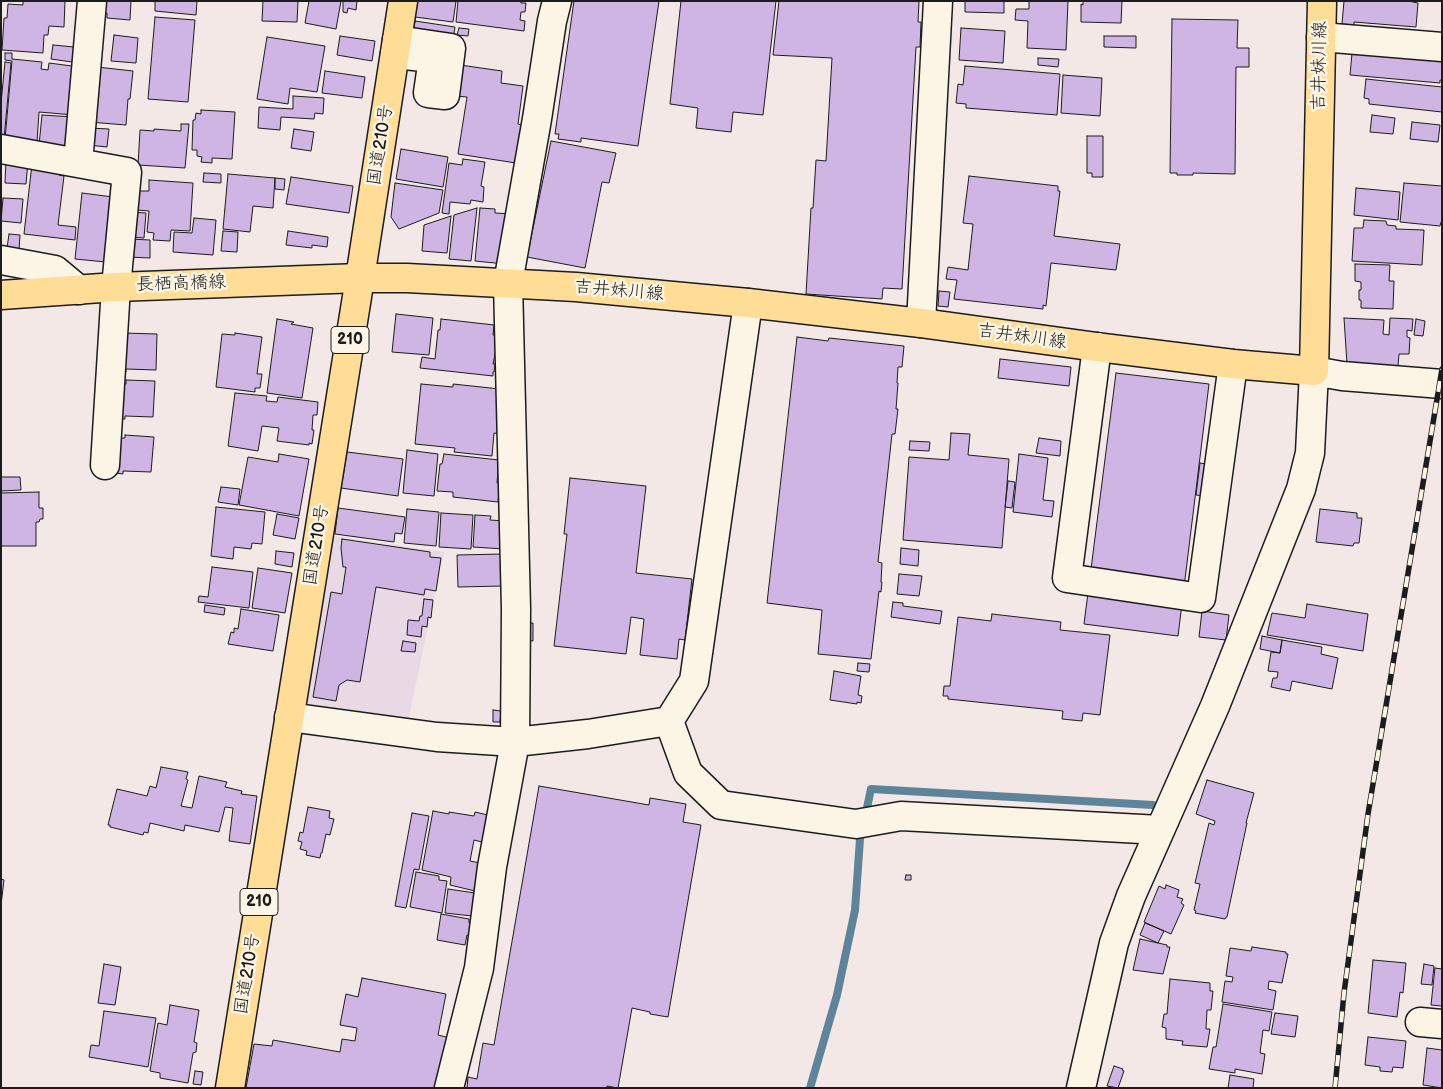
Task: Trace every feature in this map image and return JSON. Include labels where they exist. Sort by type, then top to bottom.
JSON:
[{"type":"main road","name":"国道210号","points":[[230,1088],[403,1]]},
{"type":"main road","name":"吉井妹川線","points":[[360,278],[407,278],[576,286],[748,303],[921,323],[1233,364],[1314,371],[1322,1]]},
{"type":"main road","name":"長栖高橋線","points":[[1,295],[116,287],[360,278]]},
{"type":"street","points":[[78,163],[92,1]]},
{"type":"street","points":[[449,1088],[479,968],[492,867],[515,742],[516,609],[508,283],[552,21],[557,1]]},
{"type":"street","points":[[921,323],[938,1]]},
{"type":"street","points":[[1321,37],[1442,47]]},
{"type":"street","points":[[1,149],[127,172],[116,287],[105,465]]},
{"type":"street","points":[[1,260],[55,270],[78,290]]},
{"type":"street","points":[[289,717],[437,737],[515,742],[588,734],[669,721],[694,682],[748,303]]},
{"type":"street","points":[[1097,347],[1067,578],[1201,598],[1233,364]]},
{"type":"street","points":[[1081,1088],[1114,942],[1131,896],[1215,706],[1301,490],[1310,453],[1314,371],[1342,376],[1442,384]]},
{"type":"street","points":[[669,721],[688,773],[721,805],[856,824],[901,816],[1160,830]]},
{"type":"shaded area","points":[[331,536],[444,552],[408,721],[312,708],[303,696]]},
{"type":"building","points":[[23,1],[65,1],[64,27],[49,26],[48,35],[44,35],[43,53],[2,50],[4,18],[7,18],[8,4],[23,5]]},
{"type":"building","points":[[99,1],[131,1],[130,20],[107,18],[107,13],[98,12]]},
{"type":"building","points":[[155,1],[197,1],[196,15],[155,11]]},
{"type":"building","points":[[263,1],[298,2],[297,22],[262,21]]},
{"type":"building","points":[[309,1],[341,1],[336,29],[305,23]]},
{"type":"building","points":[[343,1],[357,1],[356,10],[348,8],[347,13],[343,12]]},
{"type":"building","points":[[417,1],[456,1],[453,22],[415,17]]},
{"type":"building","points":[[458,1],[521,1],[521,3],[526,3],[525,12],[521,12],[520,20],[525,21],[524,31],[456,22]]},
{"type":"building","points":[[574,1],[659,1],[638,146],[581,138],[581,142],[558,139],[559,134],[555,134]]},
{"type":"building","points":[[681,1],[776,1],[763,115],[733,112],[731,132],[696,128],[698,108],[670,104]]},
{"type":"building","points":[[779,1],[919,1],[918,22],[921,22],[920,47],[916,47],[902,289],[883,288],[882,299],[806,294],[816,160],[826,161],[832,58],[773,55]]},
{"type":"building","points":[[965,1],[1004,1],[1004,13],[965,12]]},
{"type":"building","points":[[1029,1],[1068,1],[1066,50],[1027,48],[1028,21],[1015,20],[1016,9],[1029,9]]},
{"type":"building","points":[[1083,1],[1122,1],[1121,23],[1081,22],[1081,4],[1083,5]]},
{"type":"building","points":[[1344,1],[1408,1],[1418,3],[1416,27],[1354,22],[1354,25],[1342,24]]},
{"type":"building","points":[[155,17],[195,20],[188,102],[148,99]]},
{"type":"building","points":[[1172,19],[1238,20],[1237,48],[1249,48],[1249,67],[1236,67],[1235,174],[1193,173],[1193,175],[1177,175],[1177,173],[1170,173]]},
{"type":"building","points":[[415,21],[455,27],[452,46],[412,40]]},
{"type":"building","points":[[459,28],[469,29],[468,36],[457,35]]},
{"type":"building","points":[[961,28],[1005,31],[1003,63],[959,60]]},
{"type":"building","points":[[114,35],[138,38],[136,63],[111,61]]},
{"type":"building","points":[[340,36],[375,41],[372,61],[337,55]]},
{"type":"building","points":[[1104,36],[1136,36],[1136,48],[1104,47]]},
{"type":"building","points":[[267,37],[325,46],[317,92],[290,88],[288,104],[257,99]]},
{"type":"building","points":[[53,45],[74,47],[72,62],[51,59]]},
{"type":"building","points":[[5,53],[12,53],[12,59],[42,62],[41,69],[48,70],[49,63],[72,66],[72,72],[79,72],[74,115],[39,112],[37,142],[5,139],[12,61],[5,60]]},
{"type":"building","points":[[1352,53],[1442,60],[1442,80],[1440,80],[1440,83],[1350,75]]},
{"type":"building","points":[[1038,58],[1059,59],[1058,67],[1038,65]]},
{"type":"building","points":[[5,62],[11,63],[4,139],[1,139],[1,103]]},
{"type":"building","points":[[460,65],[502,71],[501,83],[523,86],[518,124],[522,125],[516,163],[458,154],[467,97],[455,96]]},
{"type":"building","points":[[965,66],[1060,74],[1057,115],[966,108],[966,104],[956,103],[958,84],[963,85]]},
{"type":"building","points":[[97,67],[133,71],[126,125],[89,122]]},
{"type":"building","points":[[325,71],[365,77],[362,98],[322,93]]},
{"type":"building","points":[[1063,75],[1102,78],[1100,116],[1061,113]]},
{"type":"building","points":[[1366,79],[1442,87],[1442,112],[1369,104],[1369,99],[1364,98]]},
{"type":"building","points":[[293,96],[324,98],[323,114],[315,113],[314,119],[281,117],[280,130],[258,128],[259,107],[293,109]]},
{"type":"building","points":[[201,110],[235,112],[232,159],[212,158],[212,163],[201,162],[202,157],[197,156],[197,150],[192,150],[193,120],[195,120],[196,113],[201,114]]},
{"type":"building","points":[[42,115],[74,117],[71,150],[39,145]]},
{"type":"building","points":[[1372,115],[1395,118],[1393,134],[1370,132]]},
{"type":"building","points":[[1412,122],[1440,125],[1438,142],[1410,139]]},
{"type":"building","points":[[181,124],[189,124],[185,168],[138,165],[140,130],[181,131]]},
{"type":"building","points":[[89,128],[109,129],[107,147],[88,145]]},
{"type":"building","points":[[294,129],[314,132],[311,151],[291,148]]},
{"type":"building","points":[[1087,136],[1103,136],[1103,177],[1092,177],[1092,173],[1087,173]]},
{"type":"building","points":[[551,141],[616,153],[609,183],[602,182],[585,268],[527,257]]},
{"type":"building","points":[[401,149],[448,157],[443,187],[396,179]]},
{"type":"building","points":[[6,159],[28,161],[26,184],[5,183]]},
{"type":"building","points":[[463,159],[485,162],[481,186],[484,187],[483,202],[471,200],[470,204],[450,202],[449,214],[442,213],[449,163],[462,165]]},
{"type":"building","points":[[32,164],[60,167],[59,175],[64,176],[58,225],[76,227],[75,240],[24,234]]},
{"type":"building","points":[[204,173],[221,174],[221,183],[203,182]]},
{"type":"building","points":[[228,174],[275,178],[273,208],[253,206],[250,232],[223,229]]},
{"type":"building","points":[[969,176],[1058,186],[1058,191],[1060,191],[1054,236],[1120,244],[1116,270],[1051,263],[1046,306],[1043,305],[1043,309],[954,299],[957,280],[946,279],[948,267],[968,270],[973,224],[963,223]]},
{"type":"building","points":[[291,177],[353,186],[349,213],[286,204]]},
{"type":"building","points":[[275,178],[285,179],[284,190],[275,189]]},
{"type":"building","points":[[149,180],[193,183],[190,231],[171,230],[170,241],[153,240],[154,233],[147,232],[149,211],[137,210],[138,191],[149,191]]},
{"type":"building","points":[[395,183],[443,190],[439,213],[399,229],[391,217]]},
{"type":"building","points":[[1404,183],[1442,186],[1442,223],[1440,226],[1400,222]]},
{"type":"building","points":[[1356,188],[1400,192],[1398,220],[1354,215]]},
{"type":"building","points":[[82,193],[113,197],[106,262],[75,259]]},
{"type":"building","points":[[3,198],[23,199],[21,223],[1,221]]},
{"type":"building","points":[[477,208],[471,261],[449,259],[454,215]]},
{"type":"building","points":[[480,208],[495,209],[495,213],[512,214],[505,264],[475,261]]},
{"type":"building","points":[[131,212],[146,213],[144,238],[129,237]]},
{"type":"building","points":[[451,216],[447,253],[422,251],[424,225]]},
{"type":"building","points":[[194,218],[216,220],[213,255],[173,252],[174,232],[192,233]]},
{"type":"building","points":[[1364,220],[1386,221],[1387,225],[1396,226],[1396,229],[1424,230],[1422,265],[1352,261],[1354,228],[1363,228]]},
{"type":"building","points":[[223,231],[238,232],[237,252],[221,251]]},
{"type":"building","points":[[288,231],[328,237],[327,247],[312,245],[312,248],[286,245]]},
{"type":"building","points":[[9,234],[20,235],[19,250],[7,248]]},
{"type":"building","points":[[129,239],[150,240],[150,258],[128,257]]},
{"type":"building","points":[[1355,264],[1390,265],[1389,281],[1394,281],[1393,309],[1361,308],[1359,290],[1361,290],[1361,282],[1355,281]]},
{"type":"building","points":[[939,291],[950,292],[948,307],[938,306]]},
{"type":"building","points":[[396,314],[433,318],[429,355],[392,352]]},
{"type":"building","points":[[1344,318],[1384,320],[1383,334],[1389,335],[1390,318],[1413,319],[1412,331],[1407,330],[1407,337],[1410,338],[1409,354],[1399,354],[1398,366],[1347,364]]},
{"type":"building","points":[[277,319],[313,328],[302,398],[267,393]]},
{"type":"building","points":[[441,319],[494,325],[493,335],[497,336],[497,345],[493,364],[495,364],[493,376],[420,368],[422,357],[435,359]]},
{"type":"building","points":[[1416,319],[1425,321],[1423,336],[1414,335]]},
{"type":"building","points":[[123,333],[157,334],[156,370],[126,369],[126,372],[118,372]]},
{"type":"building","points":[[235,333],[262,337],[257,374],[262,374],[260,388],[255,388],[255,392],[216,387],[222,334],[235,335]]},
{"type":"building","points":[[797,337],[828,341],[829,338],[904,346],[902,367],[898,367],[896,409],[898,409],[895,434],[892,434],[878,562],[882,563],[882,582],[881,592],[879,591],[871,659],[818,654],[822,610],[767,603]]},
{"type":"building","points":[[1000,359],[1071,367],[1069,386],[998,378]]},
{"type":"building","points":[[1116,373],[1209,384],[1178,636],[1084,624]]},
{"type":"building","points":[[126,380],[155,381],[153,417],[125,416],[125,419],[117,419],[118,405],[123,405],[124,384],[126,384]]},
{"type":"building","points":[[421,384],[453,387],[453,384],[500,389],[501,434],[494,433],[492,456],[454,452],[455,448],[415,444]]},
{"type":"building","points":[[235,393],[267,396],[266,401],[277,402],[278,397],[318,402],[317,415],[313,415],[312,430],[314,430],[312,444],[277,441],[279,428],[262,426],[258,451],[228,446]]},
{"type":"building","points":[[951,433],[970,434],[968,455],[1009,459],[1002,548],[903,540],[909,457],[949,460]]},
{"type":"building","points":[[125,435],[154,437],[151,472],[123,471],[123,474],[116,473],[119,438],[125,438]]},
{"type":"building","points":[[1039,438],[1061,441],[1060,456],[1036,453]]},
{"type":"building","points":[[910,441],[930,442],[929,451],[909,450]]},
{"type":"building","points":[[407,450],[438,454],[434,496],[403,493]]},
{"type":"building","points":[[347,452],[403,459],[398,496],[341,488]]},
{"type":"building","points":[[279,454],[309,459],[299,516],[239,505],[248,457],[278,462]]},
{"type":"building","points":[[444,454],[499,460],[497,483],[500,483],[498,502],[453,497],[453,492],[437,491],[440,464],[442,464]]},
{"type":"building","points":[[1019,454],[1048,458],[1043,500],[1054,501],[1052,517],[1013,512]]},
{"type":"building","points":[[1200,463],[1226,467],[1222,498],[1196,495]]},
{"type":"building","points":[[1,477],[20,477],[21,490],[1,491]]},
{"type":"building","points":[[570,478],[646,486],[636,573],[692,579],[685,640],[679,639],[677,659],[640,655],[644,619],[631,617],[626,654],[554,646],[567,534],[564,534]]},
{"type":"building","points":[[1008,481],[1015,482],[1012,508],[1005,507]]},
{"type":"building","points":[[221,487],[240,489],[238,505],[218,502]]},
{"type":"building","points":[[39,492],[39,508],[43,508],[43,519],[36,522],[36,546],[1,546],[1,493]]},
{"type":"building","points":[[216,507],[265,512],[262,544],[252,543],[251,549],[234,547],[233,559],[211,556]]},
{"type":"building","points":[[338,508],[405,517],[402,534],[395,533],[394,542],[335,534]]},
{"type":"building","points":[[407,509],[439,512],[436,546],[404,543]]},
{"type":"building","points":[[1320,509],[1357,513],[1357,518],[1362,518],[1359,543],[1354,543],[1353,546],[1316,542]]},
{"type":"building","points":[[441,513],[473,515],[471,549],[439,547]]},
{"type":"building","points":[[277,514],[299,518],[295,539],[273,535]]},
{"type":"building","points":[[475,515],[491,516],[490,520],[505,521],[504,549],[473,547]]},
{"type":"building","points":[[342,539],[430,552],[430,557],[441,558],[436,591],[425,589],[424,595],[376,587],[360,682],[347,680],[339,685],[336,701],[313,697],[331,592],[342,594],[346,567],[343,567]]},
{"type":"building","points":[[901,548],[919,550],[918,566],[900,564]]},
{"type":"building","points":[[276,551],[294,553],[292,567],[275,564]]},
{"type":"building","points":[[503,554],[503,586],[458,587],[457,555]]},
{"type":"building","points":[[212,567],[253,572],[249,608],[198,602],[199,596],[208,597]]},
{"type":"building","points":[[258,568],[292,573],[285,613],[252,608]]},
{"type":"building","points":[[899,574],[922,576],[919,596],[897,594]]},
{"type":"building","points":[[424,599],[433,600],[431,618],[428,617],[427,627],[422,626],[421,637],[407,635],[408,620],[419,621],[420,616],[422,616]]},
{"type":"building","points":[[893,602],[903,603],[903,606],[942,611],[940,624],[891,617]]},
{"type":"building","points":[[1307,604],[1368,614],[1363,651],[1267,635],[1272,613],[1305,618]]},
{"type":"building","points":[[205,605],[225,608],[224,615],[204,612]]},
{"type":"building","points":[[241,609],[279,615],[273,651],[228,644],[231,632],[234,633],[234,628],[238,629]]},
{"type":"building","points":[[1202,611],[1229,615],[1226,640],[1199,637]]},
{"type":"building","points":[[992,614],[1061,622],[1060,630],[1110,635],[1100,715],[1083,713],[1082,721],[1062,719],[1063,711],[948,699],[948,696],[943,696],[944,686],[950,686],[958,617],[991,621]]},
{"type":"building","points":[[527,623],[533,623],[533,641],[527,640]]},
{"type":"building","points":[[1262,636],[1282,640],[1280,653],[1260,649]]},
{"type":"building","points":[[1282,640],[1322,647],[1321,654],[1338,658],[1332,689],[1292,681],[1290,691],[1271,687],[1273,678],[1277,678],[1278,672],[1268,671],[1271,652],[1280,653]]},
{"type":"building","points":[[403,641],[416,643],[415,652],[401,651]]},
{"type":"building","points":[[858,663],[870,664],[869,672],[857,671]]},
{"type":"building","points":[[834,671],[861,676],[858,695],[862,696],[861,703],[830,700]]},
{"type":"building","points":[[493,710],[501,711],[500,722],[493,722]]},
{"type":"building","points":[[161,767],[188,772],[186,779],[188,780],[181,806],[192,808],[199,776],[227,782],[225,787],[242,791],[241,794],[257,796],[250,844],[229,841],[233,808],[225,807],[219,832],[185,825],[184,831],[150,823],[148,833],[144,832],[143,835],[110,827],[108,825],[117,789],[147,796],[150,786],[156,788]]},
{"type":"building","points":[[1207,780],[1254,793],[1227,917],[1225,919],[1195,913],[1196,911],[1194,910],[1200,884],[1195,883],[1209,823],[1214,825],[1215,821],[1196,814]]},
{"type":"building","points":[[539,786],[649,805],[650,798],[686,804],[683,822],[701,825],[668,1017],[632,1008],[618,1088],[607,1086],[607,1088],[467,1088],[468,1077],[477,1079],[483,1043],[494,1045]]},
{"type":"building","points":[[308,807],[330,811],[329,818],[334,819],[330,835],[326,834],[320,858],[306,855],[307,851],[300,849],[302,842],[298,841],[300,832],[303,833]]},
{"type":"building","points":[[433,811],[474,816],[475,812],[492,816],[486,843],[474,840],[470,861],[480,863],[475,891],[450,885],[451,877],[422,870]]},
{"type":"building","points":[[412,813],[429,816],[419,870],[414,869],[406,908],[395,906]]},
{"type":"building","points":[[416,872],[439,876],[439,880],[447,881],[442,913],[410,907]]},
{"type":"building","points":[[906,875],[911,875],[911,880],[905,880]]},
{"type":"building","points":[[1,879],[4,880],[1,905]]},
{"type":"building","points":[[1166,885],[1179,890],[1177,897],[1183,899],[1181,903],[1184,905],[1171,934],[1144,922],[1159,886],[1165,889]]},
{"type":"building","points":[[448,889],[475,893],[472,916],[445,913]]},
{"type":"building","points":[[441,914],[469,919],[469,923],[471,923],[469,936],[467,935],[465,945],[437,940]]},
{"type":"building","points":[[1145,923],[1164,931],[1158,943],[1140,935]]},
{"type":"building","points":[[1140,939],[1170,947],[1163,974],[1133,970]]},
{"type":"building","points":[[1252,947],[1286,952],[1288,954],[1282,983],[1269,981],[1268,989],[1276,991],[1273,1010],[1222,1002],[1225,981],[1232,982],[1233,977],[1226,976],[1230,948],[1251,951]]},
{"type":"building","points":[[1373,960],[1406,963],[1403,993],[1400,992],[1397,1017],[1368,1013]]},
{"type":"building","points":[[104,964],[121,967],[115,1005],[98,1003]]},
{"type":"building","points":[[1424,964],[1434,966],[1432,985],[1421,984]]},
{"type":"building","points":[[1435,968],[1442,969],[1442,1006],[1431,1005]]},
{"type":"building","points":[[362,978],[446,994],[438,1035],[450,1038],[434,1088],[246,1088],[254,1044],[272,1046],[273,1040],[340,1052],[342,1039],[355,1041],[357,1028],[340,1025],[346,994],[358,997]]},
{"type":"building","points":[[1170,979],[1210,983],[1210,991],[1213,991],[1211,1010],[1207,1010],[1206,1029],[1210,1029],[1207,1047],[1182,1045],[1183,1041],[1166,1039],[1166,1028],[1162,1027],[1164,1014],[1167,1014]]},
{"type":"building","points":[[1223,1004],[1272,1012],[1269,1031],[1263,1030],[1260,1053],[1265,1054],[1262,1074],[1235,1069],[1235,1073],[1209,1069],[1213,1047],[1216,1047]]},
{"type":"building","points":[[170,1005],[199,1010],[194,1042],[197,1043],[196,1052],[193,1053],[188,1083],[160,1078],[160,1073],[150,1071],[158,1023],[167,1025]]},
{"type":"building","points":[[104,1011],[156,1018],[148,1067],[89,1057],[91,1045],[99,1046]]},
{"type":"building","points":[[1275,1013],[1298,1016],[1295,1037],[1271,1034]]},
{"type":"building","points":[[1368,1037],[1406,1041],[1403,1068],[1393,1067],[1392,1072],[1380,1071],[1380,1067],[1365,1065]]},
{"type":"building","points":[[1427,1048],[1442,1050],[1442,1088],[1423,1085]]},
{"type":"building","points":[[1114,1066],[1124,1071],[1118,1088],[1107,1086]]},
{"type":"building","points":[[195,1071],[203,1072],[201,1085],[193,1084]]},
{"type":"building","points":[[1230,1075],[1254,1079],[1253,1088],[1228,1088]]},
{"type":"waterway","points":[[865,817],[871,789],[1153,805]]},
{"type":"waterway","points":[[810,1088],[837,995],[855,910],[860,839],[863,828]]},
{"type":"railway","points":[[1335,1088],[1344,993],[1368,814],[1442,369]]}]
